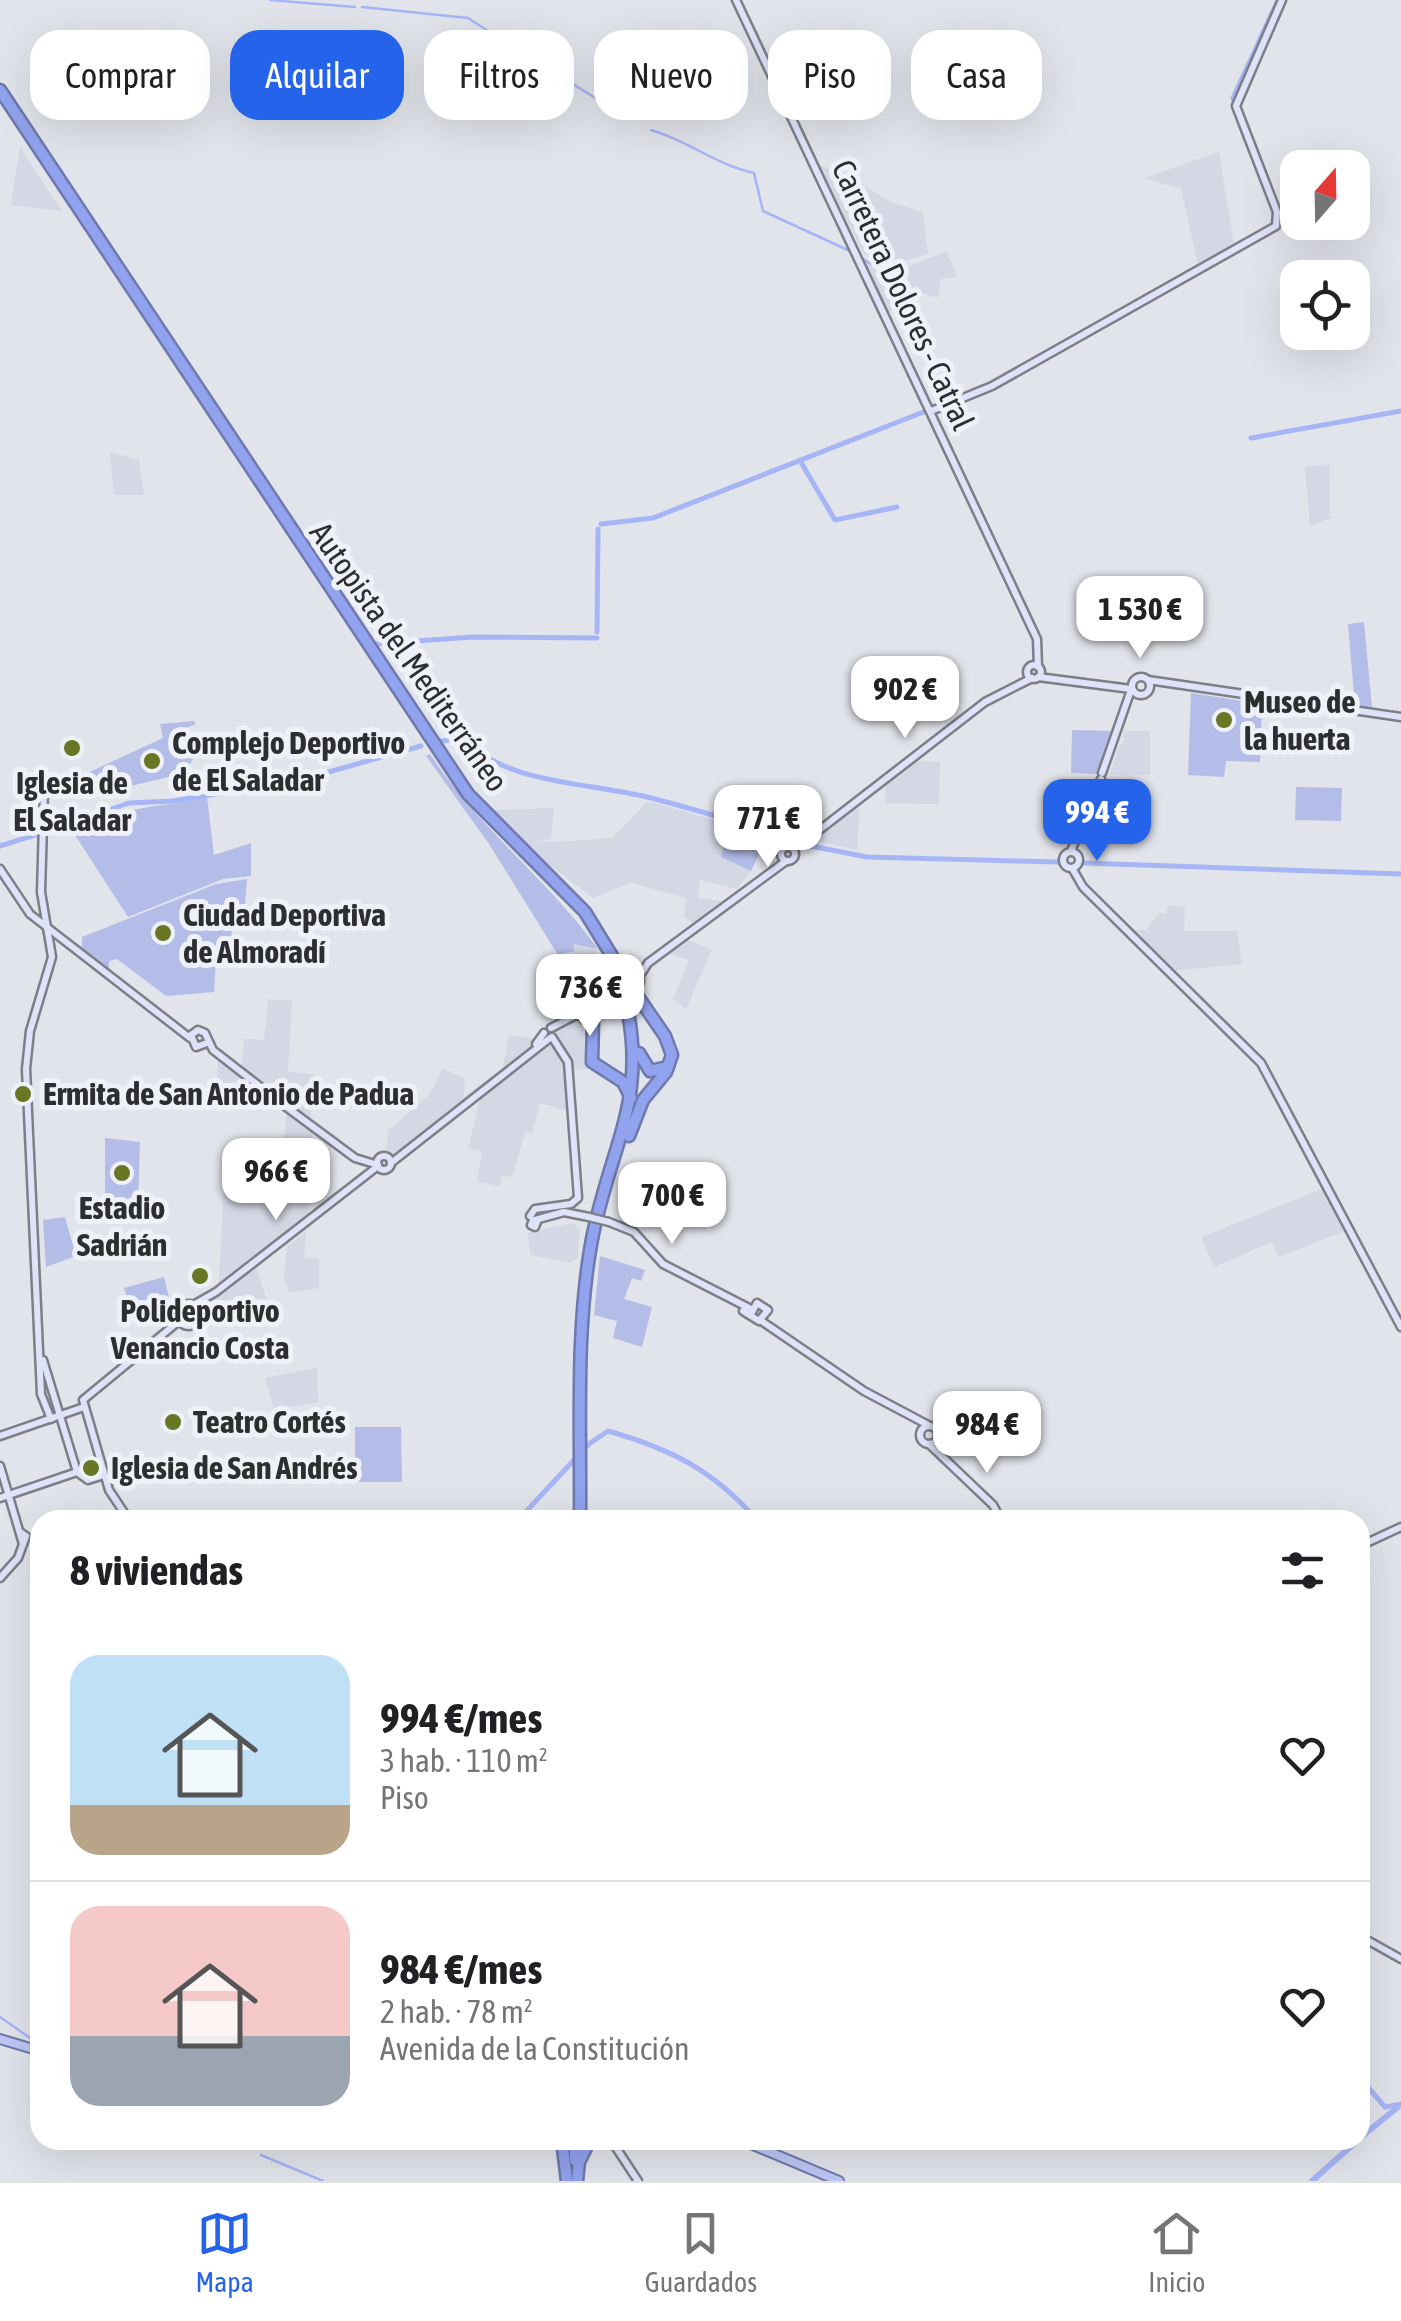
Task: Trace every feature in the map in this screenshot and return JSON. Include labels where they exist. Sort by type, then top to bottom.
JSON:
[{"type":"highway","name":"Autopista del Mediterráneo","points":[[0,90],[468,794],[586,912],[630,984],[639,1052],[636,1102],[600,1228],[592,1271],[583,1451]]},
{"type":"highway","name":"Autopista del Mediterráneo","points":[[0,99],[463,796],[581,916],[630,984],[631,1102],[592,1238],[584,1302],[582,1510]]},
{"type":"highway","points":[[626,1142],[642,1100],[669,1067],[670,1044],[630,984]]},
{"type":"highway","points":[[588,1017],[592,1062],[626,1084],[631,1102]]},
{"type":"highway","points":[[609,1074],[628,1067],[633,1036]]},
{"type":"highway","points":[[639,1052],[650,1071],[669,1067]]},
{"type":"highway","points":[[564,2150],[572,2181]]},
{"type":"highway","points":[[572,2181],[573,2150]]},
{"type":"highway","points":[[572,2181],[585,2150]]},
{"type":"main road","name":"Carretera Dolores - Catral","points":[[736,0],[1040,644],[1036,671]]},
{"type":"main road","points":[[931,412],[992,386],[1276,226],[1277,212],[1236,106],[1282,0]]},
{"type":"main road","points":[[180,1322],[180,1308],[195,1306],[550,1034],[588,1017],[630,984],[648,963],[985,702],[1036,671],[1130,689],[1152,688],[1164,681]]},
{"type":"main road","points":[[1148,680],[1152,688]]},
{"type":"main road","points":[[1401,717],[1148,680],[1130,689],[1074,852],[1063,861],[1083,887],[1262,1064],[1401,1327]]},
{"type":"main road","points":[[44,790],[40,875],[52,957],[26,1050],[42,1397],[51,1418]]},
{"type":"main road","points":[[783,859],[783,848],[792,850]]},
{"type":"main road","points":[[1072,868],[1079,862],[1074,852]]},
{"type":"main road","points":[[0,869],[24,908],[192,1035],[205,1032],[205,1045]]},
{"type":"main road","points":[[37,918],[44,912]]},
{"type":"main road","points":[[550,1034],[568,1062],[578,1198],[571,1204],[532,1210],[535,1220],[564,1212],[630,1229],[663,1264],[728,1296],[864,1392],[937,1430],[943,1462]]},
{"type":"main road","points":[[192,1035],[193,1045],[205,1045],[347,1152],[379,1165]]},
{"type":"main road","points":[[751,1312],[763,1304],[764,1318]]},
{"type":"main road","points":[[122,1510],[104,1475],[84,1397],[180,1322],[197,1323],[195,1306]]},
{"type":"main road","points":[[40,1350],[77,1472],[88,1480],[104,1475]]},
{"type":"main road","points":[[0,1436],[84,1407]]},
{"type":"main road","points":[[910,1414],[920,1439],[996,1510]]},
{"type":"main road","points":[[920,1431],[930,1426]]},
{"type":"main road","points":[[928,1444],[937,1439]]},
{"type":"main road","points":[[0,1466],[4,1497],[23,1537],[18,1558],[0,1578]]},
{"type":"main road","points":[[4,1497],[77,1472]]},
{"type":"main road","points":[[1370,1541],[1401,1527]]},
{"type":"main road","points":[[1370,1942],[1401,1959]]},
{"type":"main road","points":[[0,2039],[30,2048]]},
{"type":"main road","points":[[619,2150],[638,2181]]},
{"type":"main road","points":[[765,2150],[839,2181]]},
{"type":"shaded area","points":[[20,147],[62,211],[11,205]]},
{"type":"shaded area","points":[[1219,152],[1234,245],[1198,265],[1181,189],[1144,178]]},
{"type":"shaded area","points":[[819,165],[846,173],[890,202],[923,212],[928,254],[885,268],[863,253]]},
{"type":"shaded area","points":[[947,251],[957,277],[941,279],[938,298],[922,293],[889,312],[863,259],[888,279],[919,293],[906,285],[904,268]]},
{"type":"shaded area","points":[[110,452],[139,460],[144,495],[114,495]]},
{"type":"shaded area","points":[[1329,464],[1330,518],[1310,526],[1305,467]]},
{"type":"shaded area","points":[[1364,622],[1372,707],[1355,706],[1348,624]]},
{"type":"shaded area","points":[[1191,693],[1262,704],[1260,762],[1226,761],[1224,777],[1188,775]]},
{"type":"shaded area","name":"Complejo Deportivo de El Saladar","points":[[160,724],[196,724],[176,732],[185,749],[201,742],[186,773],[92,795],[83,775],[163,738]]},
{"type":"shaded area","points":[[1072,730],[1114,731],[1098,774],[1071,773]]},
{"type":"shaded area","points":[[1123,731],[1150,731],[1150,775],[1110,774],[1119,745],[1124,742]]},
{"type":"shaded area","points":[[430,754],[469,805],[598,949],[573,944],[575,951],[558,955],[489,844],[426,756]]},
{"type":"shaded area","points":[[914,761],[940,762],[939,804],[885,803],[886,782]]},
{"type":"shaded area","points":[[1296,787],[1342,788],[1341,821],[1295,820]]},
{"type":"shaded area","points":[[207,797],[214,855],[251,843],[251,876],[223,879],[128,917],[75,835],[122,813]]},
{"type":"shaded area","points":[[648,801],[729,824],[721,857],[751,871],[737,889],[700,880],[698,898],[723,901],[694,923],[684,917],[686,898],[631,883],[593,898],[526,847],[526,842],[521,843],[491,810],[554,808],[551,839],[537,842],[571,841],[612,838]]},
{"type":"shaded area","points":[[860,802],[857,850],[818,841],[818,834]]},
{"type":"shaded area","points":[[729,825],[784,839],[775,848],[762,848],[751,871],[721,857]]},
{"type":"shaded area","name":"Ciudad Deportiva de Almoradí","points":[[247,879],[243,927],[232,927],[231,949],[217,948],[214,992],[166,996],[117,959],[109,961],[109,969],[82,950],[82,937],[216,884]]},
{"type":"shaded area","points":[[1168,905],[1185,907],[1184,931],[1237,931],[1242,964],[1171,971],[1130,930],[1146,930],[1159,913],[1166,914]]},
{"type":"shaded area","points":[[681,938],[712,949],[686,1009],[673,999],[689,960],[663,952]]},
{"type":"shaded area","points":[[573,944],[596,949],[613,987],[580,1010],[587,1069],[566,1071],[568,1111],[540,1103],[532,1133],[525,1132],[512,1177],[502,1176],[500,1186],[477,1182],[482,1151],[468,1148],[481,1095],[400,1152],[386,1156],[388,1131],[430,1094],[443,1068],[465,1079],[464,1097],[503,1067],[509,1035],[537,1039],[544,1026],[577,1012],[558,956],[575,952]]},
{"type":"shaded area","points":[[268,999],[292,1001],[288,1071],[316,1075],[310,1121],[313,1129],[308,1217],[254,1261],[266,1298],[216,1306],[212,1301],[218,1297],[225,1169],[235,1169],[236,1158],[283,1155],[287,1110],[240,1074],[238,1093],[217,1092],[218,1058],[241,1069],[244,1039],[264,1040]]},
{"type":"shaded area","name":"Estadio Sadrián","points":[[105,1138],[140,1142],[138,1209],[105,1209]]},
{"type":"shaded area","points":[[1324,1188],[1346,1231],[1278,1257],[1272,1242],[1214,1267],[1201,1237]]},
{"type":"shaded area","points":[[65,1217],[76,1256],[46,1267],[43,1220]]},
{"type":"shaded area","points":[[571,1223],[580,1228],[578,1258],[569,1263],[531,1255],[527,1233]]},
{"type":"shaded area","points":[[306,1231],[304,1258],[319,1259],[319,1288],[289,1293],[284,1278],[287,1246]]},
{"type":"shaded area","points":[[600,1256],[645,1270],[641,1281],[632,1278],[624,1299],[652,1307],[642,1347],[613,1338],[617,1321],[594,1315]]},
{"type":"shaded area","points":[[164,1277],[171,1306],[133,1317],[124,1288]]},
{"type":"shaded area","points":[[317,1368],[318,1402],[274,1410],[265,1378]]},
{"type":"shaded area","points":[[355,1427],[401,1427],[402,1482],[355,1482]]},
{"type":"waterway","points":[[270,0],[355,7]]},
{"type":"waterway","points":[[1245,139],[1233,98],[1278,0]]},
{"type":"waterway","points":[[362,7],[468,18],[487,30]]},
{"type":"waterway","points":[[574,85],[594,97]]},
{"type":"waterway","points":[[651,130],[754,173],[763,211],[852,252]]},
{"type":"waterway","points":[[863,259],[906,287]]},
{"type":"waterway","points":[[601,524],[653,518],[926,411]]},
{"type":"waterway","points":[[1251,438],[1401,411]]},
{"type":"waterway","points":[[802,464],[835,520],[897,507]]},
{"type":"waterway","points":[[597,632],[598,529]]},
{"type":"waterway","points":[[376,644],[472,637],[597,638]]},
{"type":"waterway","points":[[441,741],[462,739],[481,754],[524,773],[643,796],[799,839]]},
{"type":"waterway","points":[[48,831],[129,803],[173,801],[300,780],[421,746]]},
{"type":"waterway","points":[[0,846],[41,833]]},
{"type":"waterway","points":[[811,846],[867,857],[1059,862]]},
{"type":"waterway","points":[[1085,863],[1401,874]]},
{"type":"waterway","points":[[527,1510],[589,1444],[608,1431],[652,1445],[690,1464],[748,1510]]},
{"type":"waterway","points":[[0,2017],[30,2038]]},
{"type":"waterway","points":[[1370,2090],[1385,2107],[1401,2104]]},
{"type":"waterway","points":[[1370,2130],[1398,2107]]},
{"type":"waterway","points":[[1312,2181],[1347,2150]]},
{"type":"waterway","points":[[261,2155],[323,2181]]},
{"type":"place","name":"Museo de la huerta","points":[[1224,720]]},
{"type":"place","name":"Iglesia de El Saladar","points":[[72,748]]},
{"type":"place","name":"Complejo Deportivo de El Saladar","points":[[152,761]]},
{"type":"place","name":"Ciudad Deportiva de Almoradí","points":[[163,933]]},
{"type":"place","name":"Ermita de San Antonio de Padua","points":[[23,1094]]},
{"type":"place","name":"Estadio Sadrián","points":[[122,1173]]},
{"type":"place","name":"Polideportivo Venancio Costa","points":[[200,1276]]},
{"type":"place","name":"Teatro Cortés","points":[[173,1422]]},
{"type":"place","name":"Iglesia de San Andrés","points":[[91,1468]]}]
